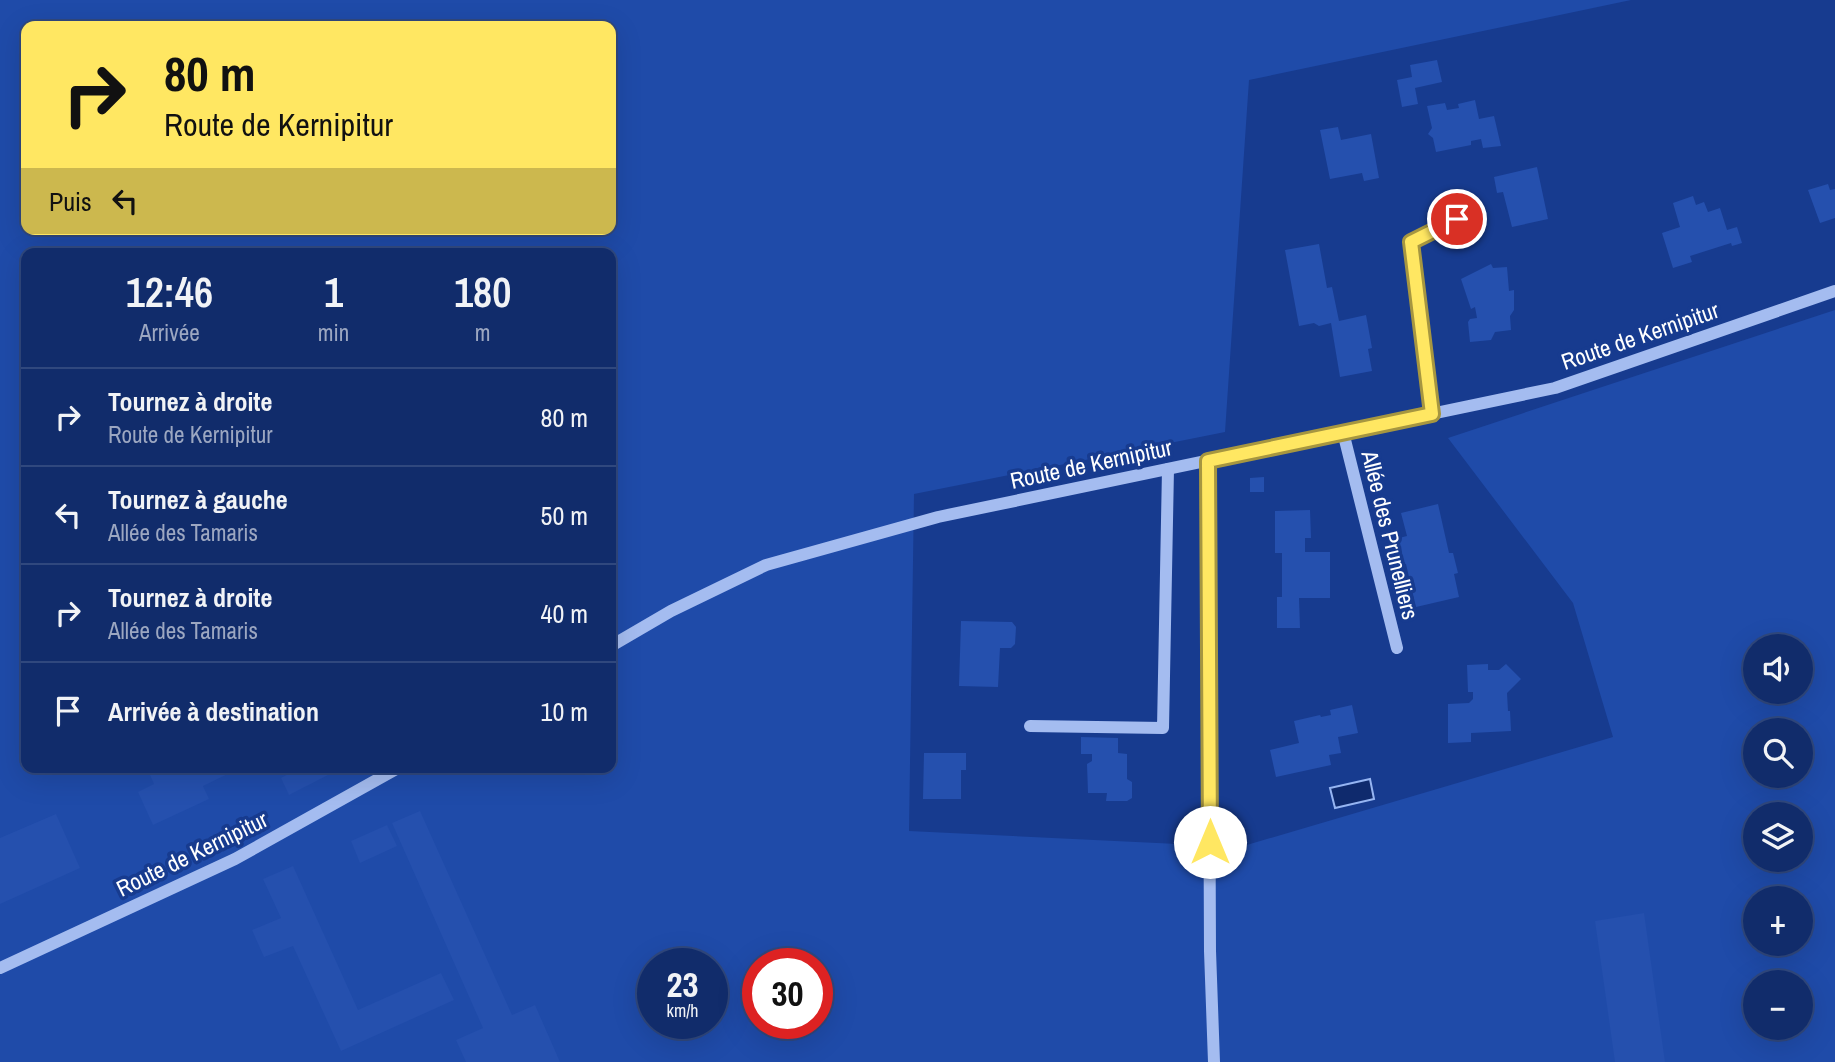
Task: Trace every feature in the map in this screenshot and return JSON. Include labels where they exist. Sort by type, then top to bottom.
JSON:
[{"type":"street","points":[[1432,414],[1411,242],[1457,219]]},
{"type":"street","name":"Route de Kernipitur","points":[[616,643],[671,611],[766,565],[938,517],[1555,388],[1835,292]]},
{"type":"street","name":"Allée des Prunelliers","points":[[1343,432],[1397,648]]},
{"type":"street","points":[[1208,461],[1210,951],[1214,1062]]},
{"type":"street","points":[[1030,726],[1163,728],[1168,469]]},
{"type":"street","name":"Route de Kernipitur","points":[[0,968],[235,859],[389,773]]},
{"type":"shaded area","points":[[0,0],[1631,0],[1249,80],[1225,432],[914,494],[909,831],[1240,847],[1613,737],[1573,603],[1448,438],[1835,310],[1835,1062],[0,1062]]},
{"type":"shaded area","points":[[1370,779],[1374,799],[1335,808],[1330,788]]},
{"type":"building","points":[[1437,60],[1442,82],[1415,88],[1418,104],[1402,107],[1397,80],[1412,77],[1410,65]]},
{"type":"building","points":[[1475,100],[1479,119],[1494,116],[1501,146],[1483,148],[1481,139],[1471,141],[1471,145],[1436,152],[1433,138],[1428,134],[1432,128],[1427,106],[1445,103],[1447,110],[1459,108],[1458,104]]},
{"type":"building","points":[[1338,127],[1341,140],[1371,134],[1379,178],[1364,181],[1362,173],[1330,179],[1320,130]]},
{"type":"building","points":[[1537,167],[1548,219],[1512,227],[1503,192],[1497,193],[1494,177]]},
{"type":"building","points":[[1828,184],[1830,190],[1835,189],[1835,218],[1820,223],[1808,190]]},
{"type":"building","points":[[1693,196],[1696,205],[1704,202],[1708,212],[1720,208],[1727,230],[1737,227],[1742,243],[1732,246],[1731,243],[1690,256],[1692,262],[1673,268],[1662,233],[1680,227],[1673,203]]},
{"type":"building","points":[[1319,244],[1327,288],[1332,287],[1339,321],[1366,315],[1372,348],[1368,349],[1372,371],[1340,377],[1331,323],[1299,326],[1285,250]]},
{"type":"building","points":[[1491,264],[1493,268],[1507,267],[1509,291],[1514,290],[1511,330],[1495,332],[1491,340],[1470,342],[1468,322],[1477,318],[1475,307],[1471,309],[1461,279]]},
{"type":"building","points":[[1264,477],[1264,492],[1250,492],[1250,478]]},
{"type":"building","points":[[1438,504],[1449,553],[1453,553],[1458,573],[1454,574],[1459,597],[1416,607],[1406,564],[1401,565],[1395,539],[1407,536],[1401,513]]},
{"type":"building","points":[[1310,510],[1311,538],[1305,538],[1305,552],[1330,552],[1330,598],[1299,598],[1300,628],[1277,628],[1277,597],[1282,597],[1282,553],[1275,553],[1275,511]]},
{"type":"building","points":[[961,621],[1012,622],[1016,627],[1015,644],[1011,648],[1000,648],[998,687],[959,686]]},
{"type":"building","points":[[1488,664],[1488,670],[1499,670],[1506,664],[1521,679],[1507,693],[1511,731],[1471,733],[1471,742],[1448,743],[1448,704],[1469,703],[1473,699],[1473,692],[1468,692],[1467,665]]},
{"type":"building","points":[[1352,705],[1358,733],[1338,737],[1341,753],[1329,755],[1331,765],[1276,777],[1270,750],[1299,743],[1294,721],[1331,715],[1330,710]]},
{"type":"building","points":[[1081,737],[1118,738],[1118,753],[1127,754],[1127,779],[1132,782],[1132,798],[1127,801],[1106,801],[1107,793],[1088,793],[1087,764],[1092,761],[1092,754],[1081,754]]},
{"type":"building","points":[[924,753],[966,753],[966,770],[961,770],[961,799],[923,799]]},
{"type":"building","points":[[149,773],[230,773],[203,786],[209,799],[153,825],[138,792],[154,784]]},
{"type":"building","points":[[290,773],[330,774],[289,795],[281,778]]},
{"type":"building","points":[[420,811],[512,1015],[535,1005],[560,1062],[466,1062],[456,1040],[483,1028],[392,823]]},
{"type":"building","points":[[56,814],[80,868],[0,904],[0,838]]},
{"type":"building","points":[[387,825],[397,846],[360,863],[351,841]]},
{"type":"building","points":[[293,866],[358,1010],[441,973],[454,1000],[341,1051],[293,946],[264,957],[252,930],[281,918],[263,879]]},
{"type":"building","points":[[1644,913],[1665,1062],[1615,1062],[1595,921]]},
{"type":"route","points":[[1210,842],[1208,461],[1432,414],[1411,242],[1457,219]]}]
